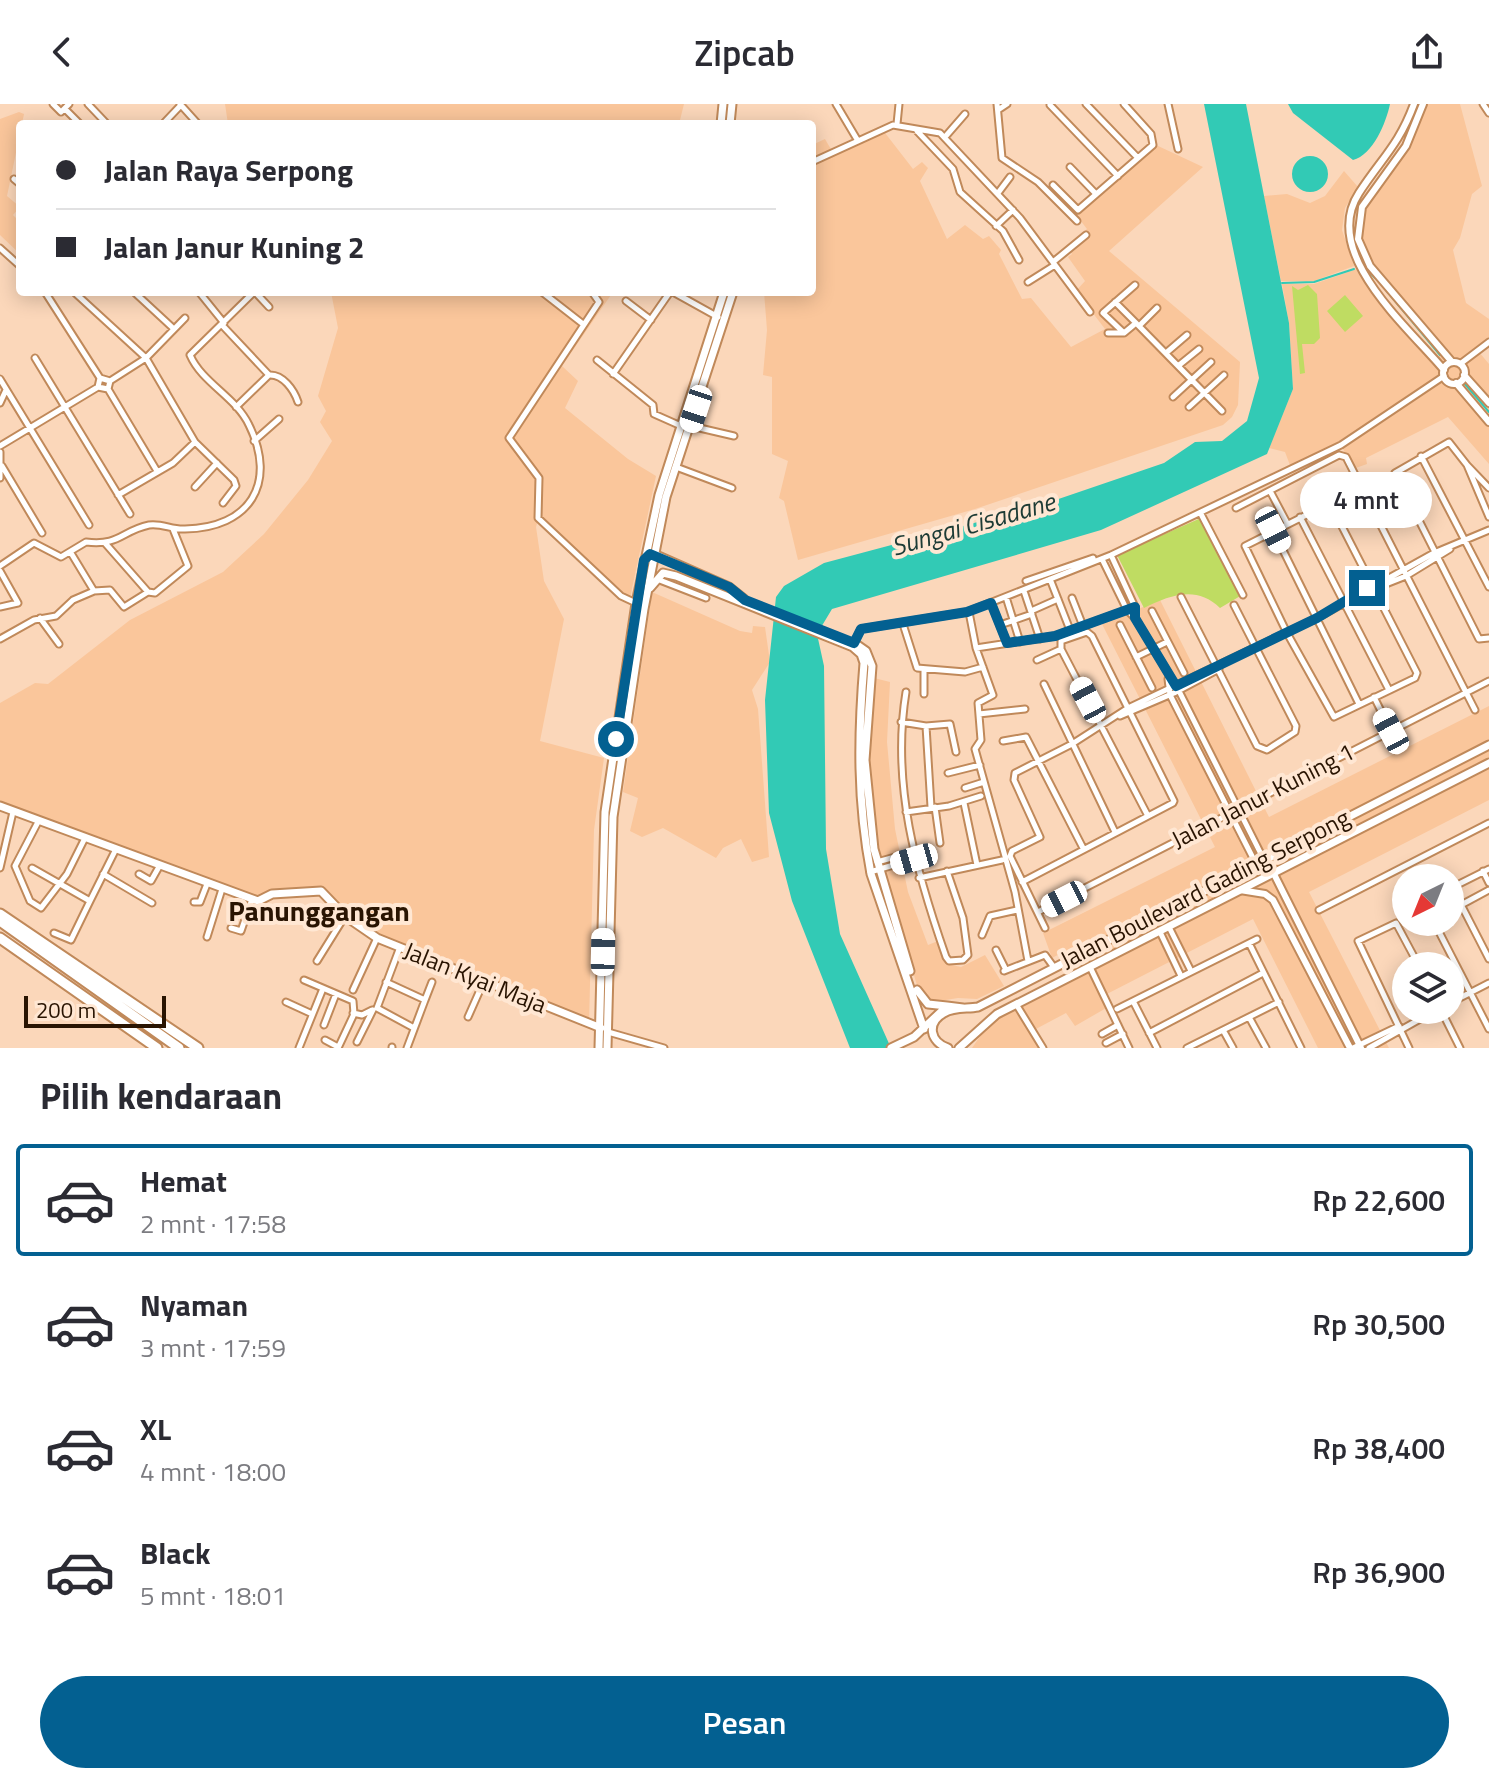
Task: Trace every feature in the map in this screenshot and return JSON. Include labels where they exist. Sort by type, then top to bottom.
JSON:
[{"type":"highway","points":[[0,914],[198,1048]]},
{"type":"highway","points":[[0,921],[179,1048]]},
{"type":"highway","points":[[0,938],[157,1048]]},
{"type":"main road","points":[[723,104],[732,104]]},
{"type":"main road","points":[[607,953],[604,822],[636,603],[659,495],[719,318],[723,296]]},
{"type":"main road","points":[[607,1048],[604,1030],[613,817],[648,590],[676,467],[732,296]]},
{"type":"main road","points":[[644,560],[654,554]]},
{"type":"main road","points":[[654,554],[729,587],[745,602]]},
{"type":"main road","points":[[648,590],[666,573],[850,644],[859,651],[867,669],[857,761],[873,867],[925,1028]]},
{"type":"main road","name":"Jalan Boulevard Gading Serpong","points":[[948,1048],[934,1039],[933,1025],[944,1012],[978,1007],[1489,745]]},
{"type":"main road","points":[[1461,760],[1454,772],[1461,777]]},
{"type":"main road","name":"Jalan Boulevard Gading Serpong","points":[[962,1047],[987,1020],[1016,1004],[1489,763]]},
{"type":"main road","points":[[1430,792],[1446,778],[1444,774],[1434,773]]},
{"type":"main road","name":"Jalan Kyai Maja","points":[[0,806],[258,901],[286,892],[317,890],[345,916],[377,938],[604,1030]]},
{"type":"main road","points":[[873,867],[919,997],[928,1004],[965,1009]]},
{"type":"main road","points":[[1127,929],[1144,930],[1135,944]]},
{"type":"main road","points":[[891,1048],[914,1037],[934,1014],[947,1006]]},
{"type":"main road","points":[[599,1048],[604,1030]]},
{"type":"street","points":[[53,104],[61,112],[68,105]]},
{"type":"street","points":[[88,104],[103,120]]},
{"type":"street","points":[[836,104],[858,141]]},
{"type":"street","points":[[897,124],[899,104]]},
{"type":"street","points":[[1007,104],[998,107],[1003,160],[1038,182],[1077,221]]},
{"type":"street","points":[[1086,104],[1138,158]]},
{"type":"street","points":[[1053,185],[1076,210],[1153,145],[1153,139],[1124,104]]},
{"type":"street","points":[[1131,104],[1133,114]]},
{"type":"street","points":[[1168,104],[1178,149]]},
{"type":"street","points":[[1414,104],[1397,144],[1359,193],[1348,216],[1352,253],[1376,289],[1444,373],[1489,422]]},
{"type":"street","points":[[1423,104],[1406,146],[1366,198],[1358,218],[1361,249],[1384,282],[1445,355],[1452,362],[1460,364]]},
{"type":"street","points":[[1483,104],[1489,113]]},
{"type":"street","points":[[167,120],[180,105],[194,120]]},
{"type":"street","points":[[1050,105],[1118,176]]},
{"type":"street","points":[[945,137],[965,114]]},
{"type":"street","points":[[816,160],[897,124],[917,131],[929,130],[945,137],[1013,210],[1090,312]]},
{"type":"street","points":[[917,131],[953,169],[960,192],[996,226],[1019,260]]},
{"type":"street","points":[[1070,167],[1096,194]]},
{"type":"street","points":[[998,193],[1010,177]]},
{"type":"street","points":[[996,226],[1013,210]]},
{"type":"street","points":[[1028,282],[1086,235]]},
{"type":"street","points":[[0,248],[16,262]]},
{"type":"street","points":[[1376,289],[1384,282]]},
{"type":"street","points":[[1124,333],[1103,313],[1135,285]]},
{"type":"street","points":[[48,296],[100,378],[110,381]]},
{"type":"street","points":[[78,296],[146,358],[195,442],[236,483],[223,503]]},
{"type":"street","points":[[138,296],[174,329]]},
{"type":"street","points":[[202,296],[269,375],[280,378],[293,390],[298,402]]},
{"type":"street","points":[[0,607],[18,603],[0,569],[34,543],[41,544],[57,557],[71,553],[86,542],[105,543],[122,539],[147,526],[160,524],[173,529],[227,522],[244,510],[258,489],[259,464],[254,441],[247,421],[190,355],[250,296]]},
{"type":"street","points":[[258,296],[269,307]]},
{"type":"street","points":[[547,296],[583,324]]},
{"type":"street","points":[[595,296],[599,302],[509,438],[539,478],[538,518],[621,596],[636,603]]},
{"type":"street","points":[[613,374],[668,296]]},
{"type":"street","points":[[678,296],[719,318]]},
{"type":"street","points":[[626,301],[651,320]]},
{"type":"street","points":[[1115,302],[1222,411]]},
{"type":"street","points":[[1108,333],[1124,333],[1157,308]]},
{"type":"street","points":[[157,471],[108,389],[110,381],[146,358],[185,318]]},
{"type":"street","points":[[1166,353],[1187,335]]},
{"type":"street","points":[[1460,364],[1489,342]]},
{"type":"street","points":[[1178,366],[1199,349]]},
{"type":"street","points":[[1437,361],[1443,362],[1445,355]]},
{"type":"street","points":[[35,358],[130,514]]},
{"type":"street","points":[[597,360],[653,405],[654,414],[681,426]]},
{"type":"street","points":[[1173,397],[1211,362]]},
{"type":"street","points":[[850,644],[861,629],[969,612],[1111,555],[1201,514],[1341,445],[1444,373],[1452,362]]},
{"type":"street","points":[[1460,364],[1464,375],[1489,403]]},
{"type":"street","points":[[236,407],[269,375]]},
{"type":"street","points":[[1189,407],[1224,375]]},
{"type":"street","points":[[1456,383],[1464,375]]},
{"type":"street","points":[[98,387],[100,378]]},
{"type":"street","points":[[0,379],[89,525]]},
{"type":"street","points":[[0,478],[0,449],[98,387],[108,389]]},
{"type":"street","points":[[0,403],[6,389]]},
{"type":"street","points":[[254,441],[279,419]]},
{"type":"street","points":[[691,426],[734,436]]},
{"type":"street","points":[[118,495],[173,463],[195,442]]},
{"type":"street","points":[[1489,488],[1449,442],[1395,473],[1481,641],[1489,638]]},
{"type":"street","points":[[1236,508],[1339,455],[1346,457],[1475,710]]},
{"type":"street","points":[[1421,456],[1489,587]]},
{"type":"street","points":[[195,487],[217,463]]},
{"type":"street","points":[[1467,465],[1489,517]]},
{"type":"street","points":[[2,466],[42,533]]},
{"type":"street","points":[[676,467],[732,488]]},
{"type":"street","points":[[1270,491],[1287,523]]},
{"type":"street","points":[[1327,503],[1374,587],[1417,673],[1415,678],[1334,717],[1330,714],[1246,549],[1247,544],[1287,523],[1327,503]]},
{"type":"street","points":[[1201,514],[1243,595]]},
{"type":"street","points":[[1300,517],[1389,690]]},
{"type":"street","points":[[0,639],[40,618],[56,616],[73,600],[94,591],[110,590],[124,607],[148,592],[155,593],[189,564],[173,529]]},
{"type":"street","points":[[1273,530],[1359,704]]},
{"type":"street","points":[[1045,928],[1010,852],[1040,836],[1014,780],[1015,773],[1119,716],[1317,618],[1403,569],[1489,530]]},
{"type":"street","points":[[105,543],[148,592]]},
{"type":"street","points":[[71,553],[94,591]]},
{"type":"street","points":[[1111,555],[1135,607],[1135,618]]},
{"type":"street","points":[[1374,587],[1406,576],[1436,556]]},
{"type":"street","points":[[1026,581],[1097,557],[1101,559],[1127,610],[1135,618],[1168,679],[1177,689],[1264,860]]},
{"type":"street","points":[[657,579],[706,598]]},
{"type":"street","points":[[1050,579],[1070,630]]},
{"type":"street","points":[[1117,589],[1125,586]]},
{"type":"street","points":[[1024,591],[1040,639]]},
{"type":"street","points":[[1006,597],[1020,642]]},
{"type":"street","points":[[1181,597],[1257,746],[1267,750],[1295,732],[1296,726],[1234,605]]},
{"type":"street","points":[[1072,598],[1083,626]]},
{"type":"street","points":[[1000,625],[1058,599]]},
{"type":"street","points":[[991,603],[1007,643]]},
{"type":"street","points":[[976,648],[1040,639],[1135,607]]},
{"type":"street","points":[[1152,611],[1184,673]]},
{"type":"street","points":[[969,612],[976,648],[993,695],[978,702],[981,740],[975,749],[1015,892],[1028,961]]},
{"type":"street","points":[[40,618],[59,644]]},
{"type":"street","points":[[903,624],[915,666],[924,670],[965,672],[983,667]]},
{"type":"street","points":[[1120,625],[1152,688]]},
{"type":"street","points":[[1022,882],[1173,803],[1174,798],[1090,633],[1061,641],[1061,649],[1148,816]]},
{"type":"street","points":[[1136,657],[1167,641]]},
{"type":"street","points":[[1037,660],[1061,649]]},
{"type":"street","points":[[924,670],[924,694]]},
{"type":"street","points":[[1168,679],[1169,692],[1256,864]]},
{"type":"street","name":"Jalan Janur Kuning 1","points":[[1038,912],[1489,681]]},
{"type":"street","points":[[1044,684],[1115,832]]},
{"type":"street","points":[[906,692],[901,722],[906,812],[914,859],[946,957],[949,961],[963,960],[968,955],[963,918],[947,871]]},
{"type":"street","points":[[1374,697],[1391,731]]},
{"type":"street","points":[[979,714],[1025,709]]},
{"type":"street","points":[[901,722],[926,726],[950,724],[956,752]]},
{"type":"street","points":[[926,726],[933,807],[940,843]]},
{"type":"street","points":[[1003,741],[1025,737],[1083,848]]},
{"type":"street","points":[[948,773],[980,765]]},
{"type":"street","points":[[965,788],[984,782]]},
{"type":"street","points":[[906,812],[964,803],[981,796]]},
{"type":"street","points":[[964,803],[977,865]]},
{"type":"street","points":[[0,868],[13,812]]},
{"type":"street","points":[[38,822],[15,869],[30,901],[41,908],[60,883],[85,838]]},
{"type":"street","points":[[1319,910],[1489,823]]},
{"type":"street","points":[[54,933],[71,940],[117,848]]},
{"type":"street","points":[[873,867],[913,852]]},
{"type":"street","points":[[873,867],[914,859]]},
{"type":"street","points":[[919,878],[1002,860]]},
{"type":"street","points":[[139,874],[151,881],[160,865]]},
{"type":"street","points":[[32,868],[90,901]]},
{"type":"street","points":[[1464,881],[1486,870],[1489,883]]},
{"type":"street","points":[[103,874],[152,903]]},
{"type":"street","points":[[1274,874],[1356,1047]]},
{"type":"street","points":[[194,902],[200,902],[207,884]]},
{"type":"street","points":[[207,937],[222,889]]},
{"type":"street","points":[[1240,890],[1265,894],[1273,900],[1299,951],[1356,1047]]},
{"type":"street","points":[[1464,903],[1489,890]]},
{"type":"street","points":[[231,928],[242,930],[252,899]]},
{"type":"street","points":[[982,935],[990,916],[1017,910]]},
{"type":"street","points":[[1464,911],[1489,959]]},
{"type":"street","points":[[317,961],[345,916]]},
{"type":"street","points":[[1392,1014],[1358,944],[1361,938],[1392,923],[1399,925],[1412,952]]},
{"type":"street","points":[[1169,927],[1191,971]]},
{"type":"street","points":[[1160,932],[1181,976]]},
{"type":"street","points":[[1441,936],[1489,1029]]},
{"type":"street","points":[[353,990],[377,938]]},
{"type":"street","points":[[1117,1009],[1257,939]]},
{"type":"street","points":[[1249,943],[1301,1048]]},
{"type":"street","points":[[1299,951],[1310,946]]},
{"type":"street","points":[[357,1042],[375,1009],[400,947]]},
{"type":"street","points":[[996,950],[1005,971],[1045,955],[1053,966]]},
{"type":"street","points":[[1090,967],[1129,1048]]},
{"type":"street","points":[[1149,1033],[1263,973]]},
{"type":"street","points":[[304,980],[322,991],[352,1001],[353,1013],[338,1047],[325,1040]]},
{"type":"street","points":[[468,1017],[484,981]]},
{"type":"street","points":[[386,982],[425,1000]]},
{"type":"street","points":[[407,1048],[432,982]]},
{"type":"street","points":[[1464,996],[1489,983]]},
{"type":"street","points":[[299,1048],[310,1028],[310,1013],[322,991]]},
{"type":"street","points":[[324,1025],[336,994]]},
{"type":"street","points":[[1133,1001],[1157,1048]]},
{"type":"street","points":[[286,1002],[310,1013]]},
{"type":"street","points":[[1187,1048],[1199,1045],[1279,1002]]},
{"type":"street","points":[[1016,1004],[1043,1048]]},
{"type":"street","points":[[353,1013],[362,1015],[375,1009]]},
{"type":"street","points":[[375,1009],[414,1028]]},
{"type":"street","points":[[1249,1017],[1266,1048]]},
{"type":"street","points":[[1397,1024],[1409,1048]]},
{"type":"street","points":[[1356,1047],[1410,1024]]},
{"type":"street","points":[[1446,1024],[1460,1048]]},
{"type":"street","points":[[1102,1034],[1118,1025]]},
{"type":"street","points":[[1369,1048],[1399,1029]]},
{"type":"street","points":[[604,1030],[646,1046],[664,1048]]},
{"type":"street","points":[[1223,1030],[1233,1048]]},
{"type":"street","points":[[1106,1043],[1123,1034]]},
{"type":"shaded area","points":[[225,104],[684,104],[680,120],[227,120]]},
{"type":"shaded area","points":[[1425,104],[1460,104],[1482,186],[1472,194],[1460,238],[1453,250],[1466,303],[1489,319],[1489,339],[1465,359],[1479,352],[1489,364],[1489,464],[1448,417],[1366,458],[1367,464],[1353,469],[1342,447],[1293,473],[1285,452],[1269,448],[1293,389],[1289,323],[1282,284],[1314,284],[1357,269],[1432,362],[1444,352],[1365,256],[1359,222],[1365,204],[1406,150]]},
{"type":"shaded area","points":[[19,112],[24,114],[23,120],[16,120],[16,153],[7,196],[16,204],[13,215],[16,218],[16,250],[0,235],[0,119]]},
{"type":"shaded area","points":[[882,129],[913,169],[922,162],[928,168],[920,181],[947,239],[965,225],[983,239],[989,236],[1001,250],[999,254],[1022,299],[1031,298],[1071,347],[1105,329],[1076,291],[1085,281],[1068,257],[1072,254],[1066,246],[1087,229],[1077,216],[1156,145],[1203,167],[1109,251],[1240,362],[1238,405],[1232,417],[1223,425],[975,509],[798,560],[784,501],[779,498],[788,461],[772,454],[772,377],[763,375],[767,330],[764,296],[816,296],[816,143],[825,139],[832,151]]},
{"type":"shaded area","points":[[1344,171],[1358,187],[1345,208],[1342,230],[1354,266],[1314,281],[1281,281],[1264,196],[1287,194],[1310,203],[1325,196]]},
{"type":"shaded area","points":[[332,296],[610,296],[562,366],[578,381],[565,408],[628,459],[656,476],[630,598],[539,516],[536,527],[544,581],[564,619],[540,741],[604,758],[594,830],[589,1023],[361,929],[321,890],[289,888],[255,896],[0,801],[0,703],[35,683],[48,684],[130,620],[223,572],[264,534],[308,480],[332,441],[320,422],[326,411],[318,396],[338,328]]},
{"type":"shaded area","points":[[652,592],[740,631],[752,633],[753,626],[765,627],[770,662],[752,690],[758,709],[769,857],[752,862],[741,839],[723,848],[716,858],[663,828],[642,837],[630,831],[638,798],[623,792]]},
{"type":"shaded area","points":[[1160,600],[1269,817],[1489,706],[1489,800],[1309,892],[1389,1048],[1318,1048],[1253,919],[1103,996],[1108,1007],[1075,1026],[1066,1013],[1034,1030],[1045,1048],[972,1048],[989,1023],[1090,971],[1077,945],[1052,958],[1043,933],[1215,847],[1102,624]]},
{"type":"shaded area","points":[[870,677],[890,682],[887,742],[895,829],[908,892],[928,945],[938,941],[947,964],[961,967],[985,955],[1004,986],[977,999],[958,998],[927,1003],[921,998],[870,834],[863,731]]},
{"type":"green space","points":[[1308,285],[1317,294],[1320,338],[1314,344],[1302,344],[1305,373],[1300,374],[1292,286],[1298,290]]},
{"type":"green space","points":[[1345,295],[1363,316],[1345,332],[1327,311]]},
{"type":"green space","points":[[1201,518],[1242,595],[1220,608],[1202,596],[1183,594],[1144,608],[1117,555]]},
{"type":"water","name":"Sungai Cisadane","points":[[1204,104],[1246,104],[1289,323],[1293,389],[1267,454],[1101,530],[832,609],[817,634],[824,666],[826,849],[840,934],[891,1048],[850,1048],[792,901],[769,813],[765,700],[776,597],[784,586],[824,563],[1038,506],[1164,463],[1195,442],[1222,441],[1247,421],[1259,378]]},
{"type":"water","points":[[1288,104],[1390,104],[1382,129],[1372,145],[1353,160],[1293,113]]},
{"type":"water","points":[[1310,156],[1323,161],[1328,174],[1323,187],[1310,192],[1297,187],[1292,174],[1297,161]]},
{"type":"waterway","points":[[1366,268],[1375,278]]},
{"type":"waterway","points":[[1282,283],[1314,282],[1354,269]]},
{"type":"waterway","points":[[1386,290],[1440,355]]},
{"type":"waterway","points":[[1465,384],[1489,412]]},
{"type":"district","name":"Panunggangan","points":[[319,911]]},
{"type":"route","points":[[616,739],[644,560],[650,554],[729,587],[745,600],[854,643],[861,629],[924,621],[967,612],[991,603],[1007,643],[1055,636],[1135,607],[1135,618],[1168,679],[1176,686],[1317,618],[1367,588]]}]
